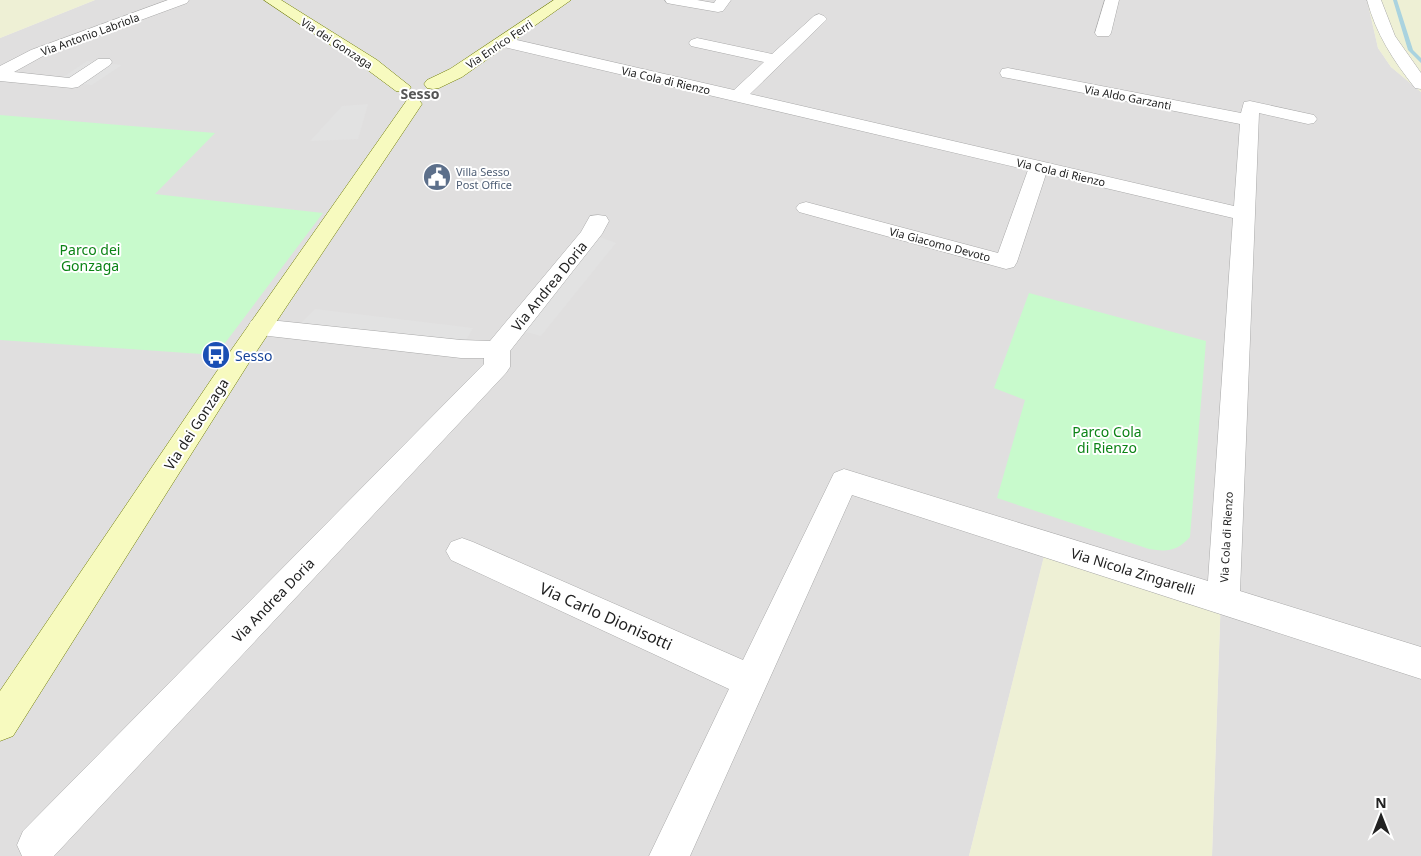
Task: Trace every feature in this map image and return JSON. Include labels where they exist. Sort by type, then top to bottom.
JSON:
[{"type":"main road","name":"Via dei Gonzaga","points":[[0,723],[260,328],[408,96],[371,64],[271,0]]},
{"type":"main road","name":"Via Enrico Ferri","points":[[408,96],[430,101],[437,97],[441,90],[433,84],[451,76],[564,0]]},
{"type":"street","name":"Via Antonio Labriola","points":[[0,75],[37,53],[182,0]]},
{"type":"street","points":[[672,0],[721,4]]},
{"type":"street","points":[[1103,33],[1111,0]]},
{"type":"street","points":[[1374,0],[1388,41],[1397,56],[1421,84]]},
{"type":"street","points":[[738,96],[819,19]]},
{"type":"street","name":"Via Cola di Rienzo","points":[[504,42],[1243,214],[1223,599]]},
{"type":"street","points":[[697,43],[776,60]]},
{"type":"street","name":"Via Antonio Labriola","points":[[0,75],[72,83],[104,62]]},
{"type":"street","name":"Via Aldo Garzanti","points":[[1008,73],[1249,120]]},
{"type":"street","points":[[1243,214],[1250,106],[1308,119]]},
{"type":"street","name":"Via Giacomo Devoto","points":[[806,208],[1006,262],[1038,167]]},
{"type":"street","name":"Via Andrea Doria","points":[[37,845],[497,367],[497,350],[591,234],[598,221]]},
{"type":"street","points":[[260,328],[461,349],[497,350]]},
{"type":"street","name":"Via Nicola Zingarelli","points":[[750,681],[844,481],[1421,663]]},
{"type":"street","name":"Via Carlo Dionisotti","points":[[462,551],[750,681]]},
{"type":"street","points":[[669,856],[750,681]]},
{"type":"shaded area","points":[[95,0],[1367,0],[1378,48],[1391,67],[1421,92],[1421,856],[1212,856],[1221,594],[1048,541],[969,856],[0,856],[0,38]]},
{"type":"shaded area","points":[[87,61],[122,65],[92,85],[57,81]]},
{"type":"shaded area","points":[[368,104],[358,139],[310,141],[342,106]]},
{"type":"shaded area","points":[[591,234],[616,243],[541,336],[515,329]]},
{"type":"shaded area","points":[[315,309],[473,328],[461,349],[293,331]]},
{"type":"green space","points":[[0,0],[95,0],[0,38]]},
{"type":"green space","points":[[1367,0],[1421,0],[1421,92],[1391,67],[1378,48]]},
{"type":"green space","name":"Parco dei Gonzaga","points":[[0,115],[215,133],[155,194],[323,213],[216,355],[0,340]]},
{"type":"green space","name":"Parco Cola di Rienzo","points":[[1029,293],[1206,341],[1190,537],[1176,548],[1167,550],[1149,549],[997,498],[1025,400],[994,388]]},
{"type":"green space","points":[[1048,540],[1221,594],[1212,856],[969,856]]},
{"type":"waterway","points":[[1395,0],[1411,50],[1421,61]]},
{"type":"place","name":"Villa Sesso Post Office","points":[[437,177]]},
{"type":"place","name":"Sesso","points":[[216,355]]},
{"type":"district","name":"Sesso","points":[[420,93]]}]
